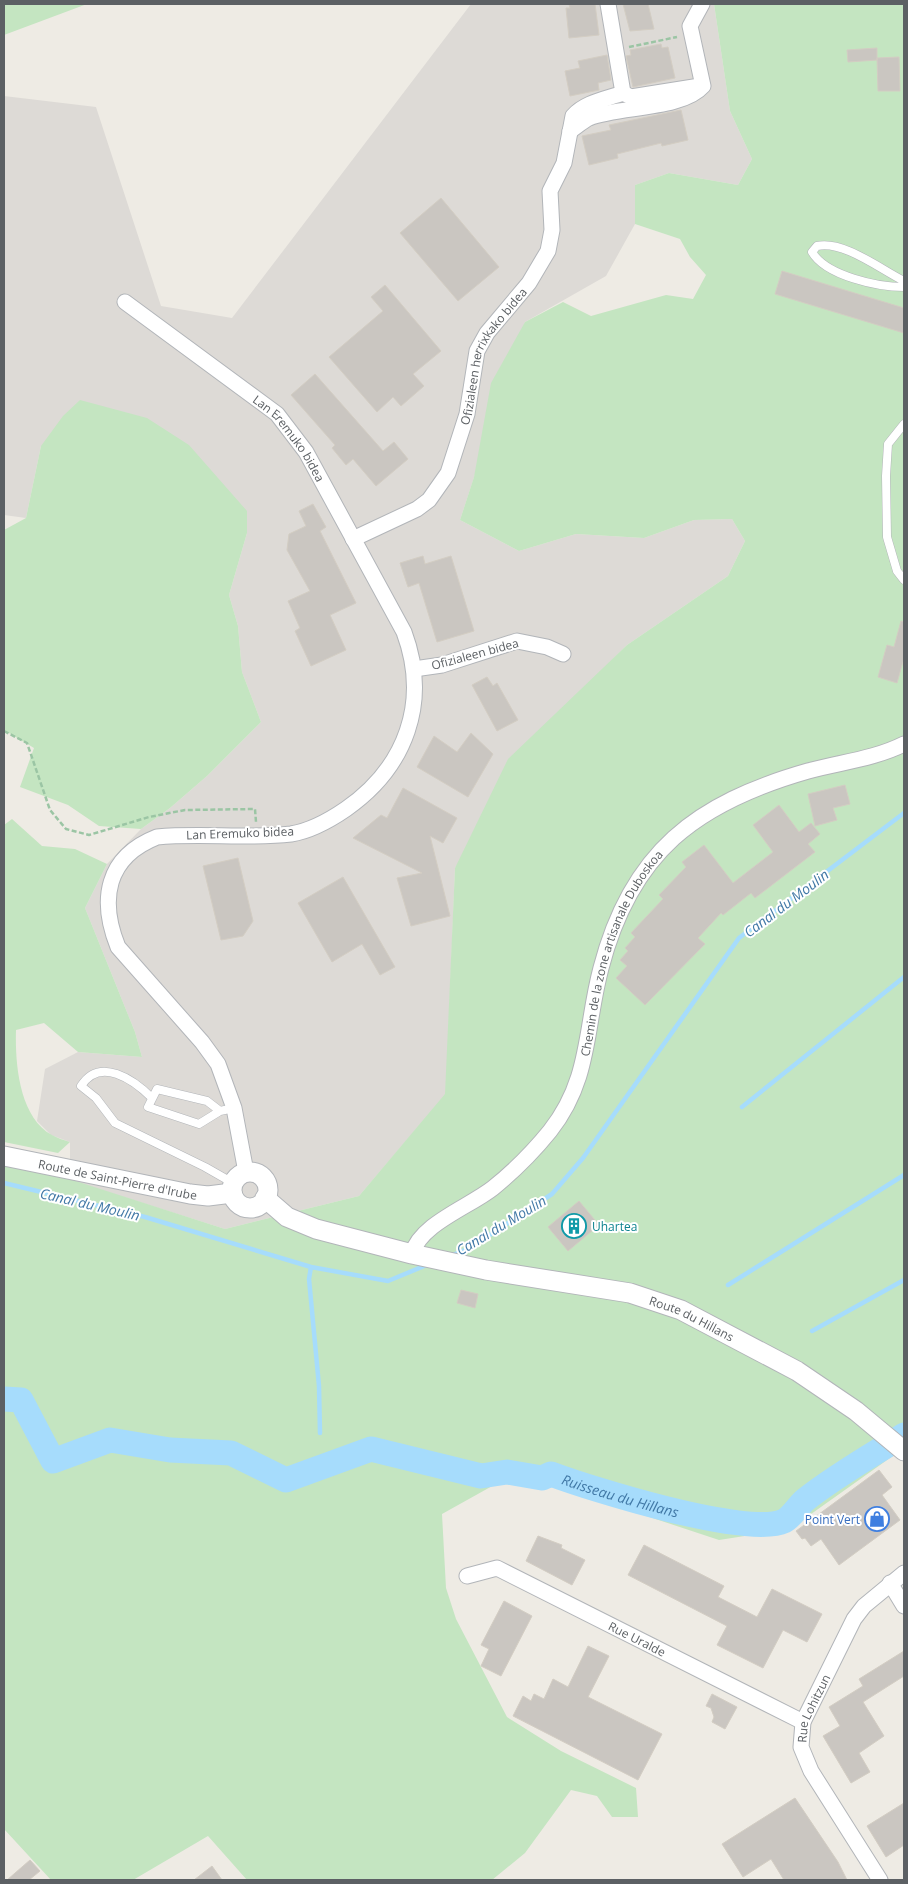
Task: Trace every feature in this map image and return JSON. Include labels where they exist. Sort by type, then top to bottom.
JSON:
[{"type":"street","points":[[608,4],[623,92]]},
{"type":"street","points":[[570,131],[590,118],[690,96],[703,86],[690,26],[702,4]]},
{"type":"street","name":"Ofizialeen herrixkako bidea","points":[[353,539],[417,509],[429,500],[448,473],[467,414],[477,351],[487,332],[529,283],[548,251],[552,230],[550,191],[564,163],[574,116],[578,111],[595,102],[623,92],[631,97],[703,86]]},
{"type":"street","name":"Lan Eremuko bidea","points":[[125,302],[277,414],[306,452],[404,632],[414,669],[412,713],[408,730],[393,762],[381,778],[361,798],[318,826],[292,834],[178,835],[157,837],[143,842],[129,852],[116,868],[109,887],[107,906],[110,928],[118,947],[213,1057],[227,1084],[227,1110],[237,1183]]},
{"type":"street","name":"Ofizialeen bidea","points":[[414,669],[442,665],[517,641],[547,646],[563,654]]},
{"type":"street","name":"Chemin de la zone artisanale Duboskoa","points":[[412,1254],[421,1235],[480,1197],[517,1168],[550,1130],[567,1106],[578,1083],[600,970],[613,928],[639,877],[658,852],[690,824],[734,799],[785,778],[870,757],[904,744]]},
{"type":"street","name":"Route de Saint-Pierre d'Irube","points":[[4,1156],[190,1194],[208,1196],[237,1183]]},
{"type":"street","points":[[255,1173],[265,1180],[267,1192],[265,1198],[256,1206],[244,1207],[234,1199],[237,1183],[255,1173]]},
{"type":"street","points":[[265,1198],[287,1217],[316,1229],[412,1254]]},
{"type":"street","name":"Route du Hillans","points":[[412,1254],[486,1270],[630,1293],[681,1310],[797,1371],[856,1410],[904,1451]]},
{"type":"street","name":"Rue Uralde","points":[[467,1576],[497,1568],[803,1722]]},
{"type":"street","name":"Rue Lohitzun","points":[[880,1880],[811,1771],[801,1747],[803,1722],[854,1619],[890,1583],[904,1573]]},
{"type":"street","points":[[890,1583],[904,1606]]},
{"type":"lane","points":[[904,281],[839,246],[826,244],[817,246],[812,252],[817,261],[853,278],[888,287],[904,287]]},
{"type":"lane","points":[[904,424],[888,444],[886,476],[888,538],[896,571],[904,580]]},
{"type":"lane","points":[[152,1098],[140,1086],[113,1072],[102,1071],[92,1075],[81,1086],[96,1098],[115,1123],[206,1166],[237,1183]]},
{"type":"lane","points":[[157,1089],[207,1101],[227,1110],[199,1124],[148,1107],[157,1089]]},
{"type":"path","points":[[617,50],[691,35]]},
{"type":"path","points":[[4,731],[27,743],[50,810],[66,829],[89,836],[149,817],[185,810],[248,808],[255,809],[256,835]]},
{"type":"shaded area","points":[[471,4],[714,4],[730,111],[752,159],[738,185],[669,173],[635,185],[635,224],[606,276],[525,322],[460,520],[519,551],[576,534],[644,538],[694,520],[732,519],[745,541],[728,576],[627,645],[601,671],[455,868],[446,1094],[359,1196],[225,1229],[70,1180],[70,1142],[51,1135],[37,1121],[45,1069],[78,1052],[142,1057],[135,1032],[85,908],[107,864],[141,829],[170,808],[207,776],[261,722],[242,672],[238,626],[229,595],[247,533],[41,446],[26,518],[4,515],[4,96],[96,107],[161,306],[232,318]]},
{"type":"green space","points":[[4,4],[87,4],[4,35]]},
{"type":"green space","points":[[714,4],[904,4],[904,1448],[790,1529],[719,1540],[589,1497],[542,1478],[494,1485],[442,1514],[446,1588],[456,1619],[507,1717],[561,1751],[636,1788],[638,1817],[612,1817],[597,1796],[571,1790],[525,1853],[492,1880],[247,1880],[208,1836],[133,1880],[51,1880],[4,1829],[4,1158],[225,1229],[359,1196],[445,1094],[455,868],[508,759],[627,645],[728,576],[745,541],[732,519],[694,520],[644,538],[576,534],[519,551],[460,520],[474,477],[491,383],[525,322],[563,302],[591,316],[666,295],[693,299],[706,275],[690,257],[680,239],[635,224],[635,185],[669,173],[738,185],[752,159],[730,111]]},
{"type":"green space","points":[[80,400],[147,418],[189,445],[247,511],[247,533],[229,595],[238,626],[242,672],[261,722],[207,776],[170,808],[141,829],[99,826],[68,805],[20,787],[34,748],[4,730],[4,530],[26,518],[41,446],[63,416]]},
{"type":"green space","points":[[12,819],[42,846],[75,849],[107,864],[85,908],[135,1032],[142,1057],[78,1052],[44,1023],[16,1030],[18,1073],[21,1088],[32,1116],[41,1127],[54,1136],[70,1142],[58,1153],[4,1142],[4,825]]},
{"type":"building","points":[[569,4],[595,4],[599,35],[569,38],[566,8],[570,8]]},
{"type":"building","points":[[623,4],[648,4],[654,29],[630,31]]},
{"type":"building","points":[[661,44],[662,48],[668,47],[675,78],[633,87],[626,56],[631,55],[630,50]]},
{"type":"building","points":[[877,48],[877,60],[848,62],[847,50]]},
{"type":"building","points":[[607,55],[611,80],[598,83],[599,90],[570,96],[565,71],[580,68],[578,61]]},
{"type":"building","points":[[899,57],[900,91],[878,91],[877,58]]},
{"type":"building","points":[[681,110],[688,140],[662,146],[661,143],[617,154],[618,158],[589,165],[582,136],[611,130],[609,125]]},
{"type":"building","points":[[441,198],[499,267],[458,301],[400,233]]},
{"type":"building","points":[[782,271],[904,308],[904,333],[775,294]]},
{"type":"building","points":[[385,285],[441,351],[413,374],[424,386],[401,406],[393,397],[377,412],[329,357],[383,311],[371,297]]},
{"type":"building","points":[[315,374],[383,451],[394,442],[408,459],[376,486],[353,459],[346,465],[332,448],[335,445],[291,395]]},
{"type":"building","points":[[313,504],[326,527],[320,531],[356,603],[330,615],[346,650],[311,666],[295,631],[300,628],[288,601],[310,591],[287,550],[289,534],[306,526],[299,511]]},
{"type":"building","points":[[423,556],[425,564],[451,556],[474,631],[437,642],[419,583],[408,587],[400,563]]},
{"type":"building","points":[[901,621],[904,622],[904,658],[897,683],[878,677],[887,645],[894,647]]},
{"type":"building","points":[[487,677],[493,686],[497,683],[518,720],[497,731],[472,685]]},
{"type":"building","points":[[471,733],[493,754],[468,797],[417,767],[434,736],[457,752]]},
{"type":"building","points":[[845,785],[850,804],[833,808],[837,820],[815,826],[808,794]]},
{"type":"building","points":[[403,788],[457,818],[443,843],[430,836],[450,916],[411,926],[397,878],[422,873],[353,838],[381,815],[387,818]]},
{"type":"building","points":[[779,805],[799,832],[811,823],[820,834],[808,844],[815,852],[755,898],[751,893],[723,915],[721,913],[698,938],[705,944],[645,1005],[616,978],[627,966],[620,960],[628,951],[625,948],[635,937],[631,933],[663,899],[659,895],[686,867],[682,862],[704,845],[733,883],[773,852],[753,825]]},
{"type":"building","points":[[238,858],[253,921],[243,936],[221,940],[203,866]]},
{"type":"building","points":[[343,877],[395,967],[380,975],[362,944],[332,962],[298,903]]},
{"type":"building","name":"Uhartea","points":[[579,1201],[599,1225],[568,1251],[548,1227]]},
{"type":"building","points":[[461,1290],[478,1294],[475,1308],[457,1303]]},
{"type":"building","points":[[879,1470],[892,1487],[882,1495],[900,1520],[839,1565],[821,1539],[811,1546],[805,1538],[802,1539],[796,1531]]},
{"type":"building","points":[[538,1536],[562,1545],[561,1548],[585,1560],[572,1585],[526,1561]]},
{"type":"building","points":[[644,1545],[724,1586],[718,1597],[757,1617],[772,1589],[822,1614],[807,1642],[783,1630],[763,1668],[717,1645],[727,1626],[628,1575]]},
{"type":"building","points":[[504,1601],[532,1616],[501,1676],[481,1666],[489,1649],[481,1645]]},
{"type":"building","points":[[588,1646],[609,1656],[588,1697],[662,1734],[638,1780],[513,1716],[523,1696],[531,1701],[534,1694],[544,1699],[553,1679],[568,1687]]},
{"type":"building","points":[[904,1651],[904,1676],[863,1702],[884,1736],[859,1753],[870,1772],[851,1783],[823,1736],[840,1726],[829,1707],[863,1686],[859,1679]]},
{"type":"building","points":[[712,1694],[737,1707],[725,1729],[712,1722],[714,1717],[711,1708],[706,1706]]},
{"type":"building","points":[[795,1798],[838,1862],[847,1880],[784,1880],[771,1859],[743,1877],[722,1844]]},
{"type":"building","points":[[904,1803],[904,1845],[886,1857],[867,1826]]},
{"type":"building","points":[[30,1860],[40,1871],[29,1880],[7,1880]]},
{"type":"building","points":[[212,1866],[222,1880],[194,1880]]},
{"type":"waterway","name":"Canal du Moulin","points":[[450,1256],[470,1248],[552,1194],[583,1158],[739,938],[904,813]]},
{"type":"waterway","points":[[742,1107],[904,977]]},
{"type":"waterway","points":[[728,1285],[904,1175]]},
{"type":"waterway","name":"Canal du Moulin","points":[[4,1183],[145,1217],[311,1267],[388,1281],[429,1264]]},
{"type":"waterway","points":[[311,1267],[309,1279],[319,1386],[320,1433]]},
{"type":"waterway","points":[[812,1331],[904,1280]]},
{"type":"waterway","name":"Ruisseau du Hillans","points":[[4,1399],[21,1400],[53,1461],[110,1440],[170,1450],[231,1453],[286,1480],[371,1449],[481,1476],[507,1472],[542,1478],[551,1474],[669,1510],[738,1523],[765,1524],[784,1521],[817,1491],[904,1435]]},
{"type":"place","name":"Uhartea","points":[[574,1226]]},
{"type":"place","name":"Point Vert","points":[[877,1519]]}]
